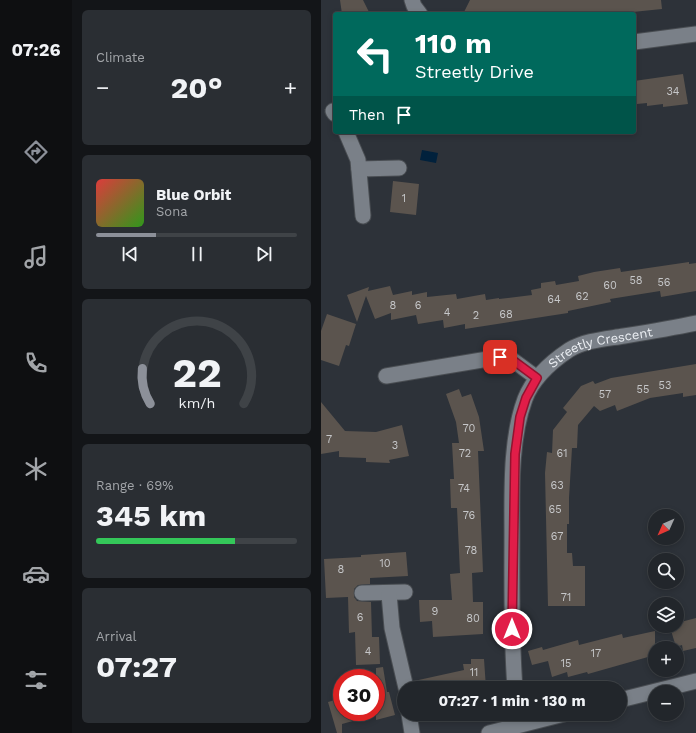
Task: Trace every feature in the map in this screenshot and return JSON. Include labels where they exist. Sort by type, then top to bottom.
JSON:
[{"type":"street","points":[[412,0],[419,12]]},
{"type":"street","points":[[636,42],[696,34]]},
{"type":"street","points":[[347,134],[358,160],[363,216]]},
{"type":"street","points":[[359,169],[399,168]]},
{"type":"street","name":"Streetly Crescent","points":[[515,681],[512,645],[513,492],[515,454],[520,417],[526,398],[537,378],[554,361],[571,350],[588,342],[696,324]]},
{"type":"street","points":[[386,376],[500,357],[514,361],[537,378]]},
{"type":"street","points":[[362,593],[389,594],[405,592]]},
{"type":"street","points":[[389,594],[392,628],[404,681]]},
{"type":"street","points":[[627,698],[696,681]]},
{"type":"street","points":[[410,721],[412,733]]},
{"type":"street","points":[[489,733],[532,721]]},
{"type":"water","points":[[422,150],[438,153],[436,163],[420,160]]},
{"type":"building","points":[[340,0],[363,0],[369,12],[342,12]]},
{"type":"building","points":[[470,0],[661,0],[662,9],[633,12],[464,12]]},
{"type":"building","points":[[683,74],[688,104],[663,107],[663,104],[647,106],[647,103],[637,104],[636,81]]},
{"type":"building","points":[[393,181],[419,184],[416,215],[390,212]]},
{"type":"building","points":[[689,262],[689,264],[696,263],[696,291],[661,297],[660,291],[610,299],[611,302],[568,311],[568,313],[465,329],[465,324],[444,328],[443,320],[418,324],[416,315],[391,320],[391,313],[375,319],[366,296],[357,322],[347,295],[369,287],[368,291],[390,286],[393,295],[412,291],[412,295],[427,292],[427,297],[456,294],[457,299],[485,294],[486,300],[499,299],[532,295],[531,290],[541,288],[541,283],[555,281],[556,285],[579,281],[578,276],[594,272],[620,268],[621,272]]},
{"type":"building","points":[[327,314],[356,324],[349,346],[346,345],[339,366],[321,360],[321,331]]},
{"type":"building","points":[[696,364],[696,395],[683,397],[683,393],[650,398],[617,411],[615,405],[600,411],[594,406],[578,425],[577,448],[572,448],[569,524],[567,524],[567,553],[572,553],[573,566],[585,566],[585,606],[548,606],[545,473],[547,452],[552,453],[553,430],[567,412],[563,408],[581,386],[593,381],[595,384],[611,378]]},
{"type":"building","points":[[459,389],[462,397],[471,394],[479,417],[484,451],[478,451],[483,572],[472,573],[473,602],[483,602],[483,634],[433,637],[432,621],[420,622],[419,600],[452,600],[450,574],[460,573],[457,508],[451,508],[450,479],[454,479],[452,443],[459,443],[456,422],[446,394]]},
{"type":"building","points":[[321,402],[345,431],[376,432],[402,425],[409,456],[389,460],[390,463],[366,462],[366,458],[339,457],[339,451],[321,454]]},
{"type":"building","points":[[406,552],[408,576],[370,578],[370,584],[358,585],[354,589],[354,597],[357,601],[371,602],[372,637],[379,637],[380,664],[356,665],[355,632],[349,633],[348,597],[326,598],[324,559]]},
{"type":"building","points":[[696,618],[696,648],[684,651],[684,641],[674,641],[672,633],[684,633],[684,621]]},
{"type":"building","points":[[648,633],[655,633],[655,641],[648,641],[648,657],[588,674],[587,672],[568,677],[567,672],[552,677],[548,661],[532,665],[528,651],[542,647],[543,650],[578,640],[579,645],[622,634],[623,638]]},
{"type":"building","points":[[471,659],[484,659],[486,681],[414,681],[464,670],[463,664],[471,664]]},
{"type":"building","points":[[383,667],[383,669],[376,669]]},
{"type":"building","points":[[385,680],[387,692],[389,692],[395,715],[385,718]]},
{"type":"building","points":[[333,701],[333,719],[328,702]]},
{"type":"building","points":[[334,721],[353,721],[342,724],[342,733],[337,733]]},
{"type":"route","points":[[500,357],[514,361],[537,378],[526,398],[520,417],[515,454],[513,492],[512,629]]}]
